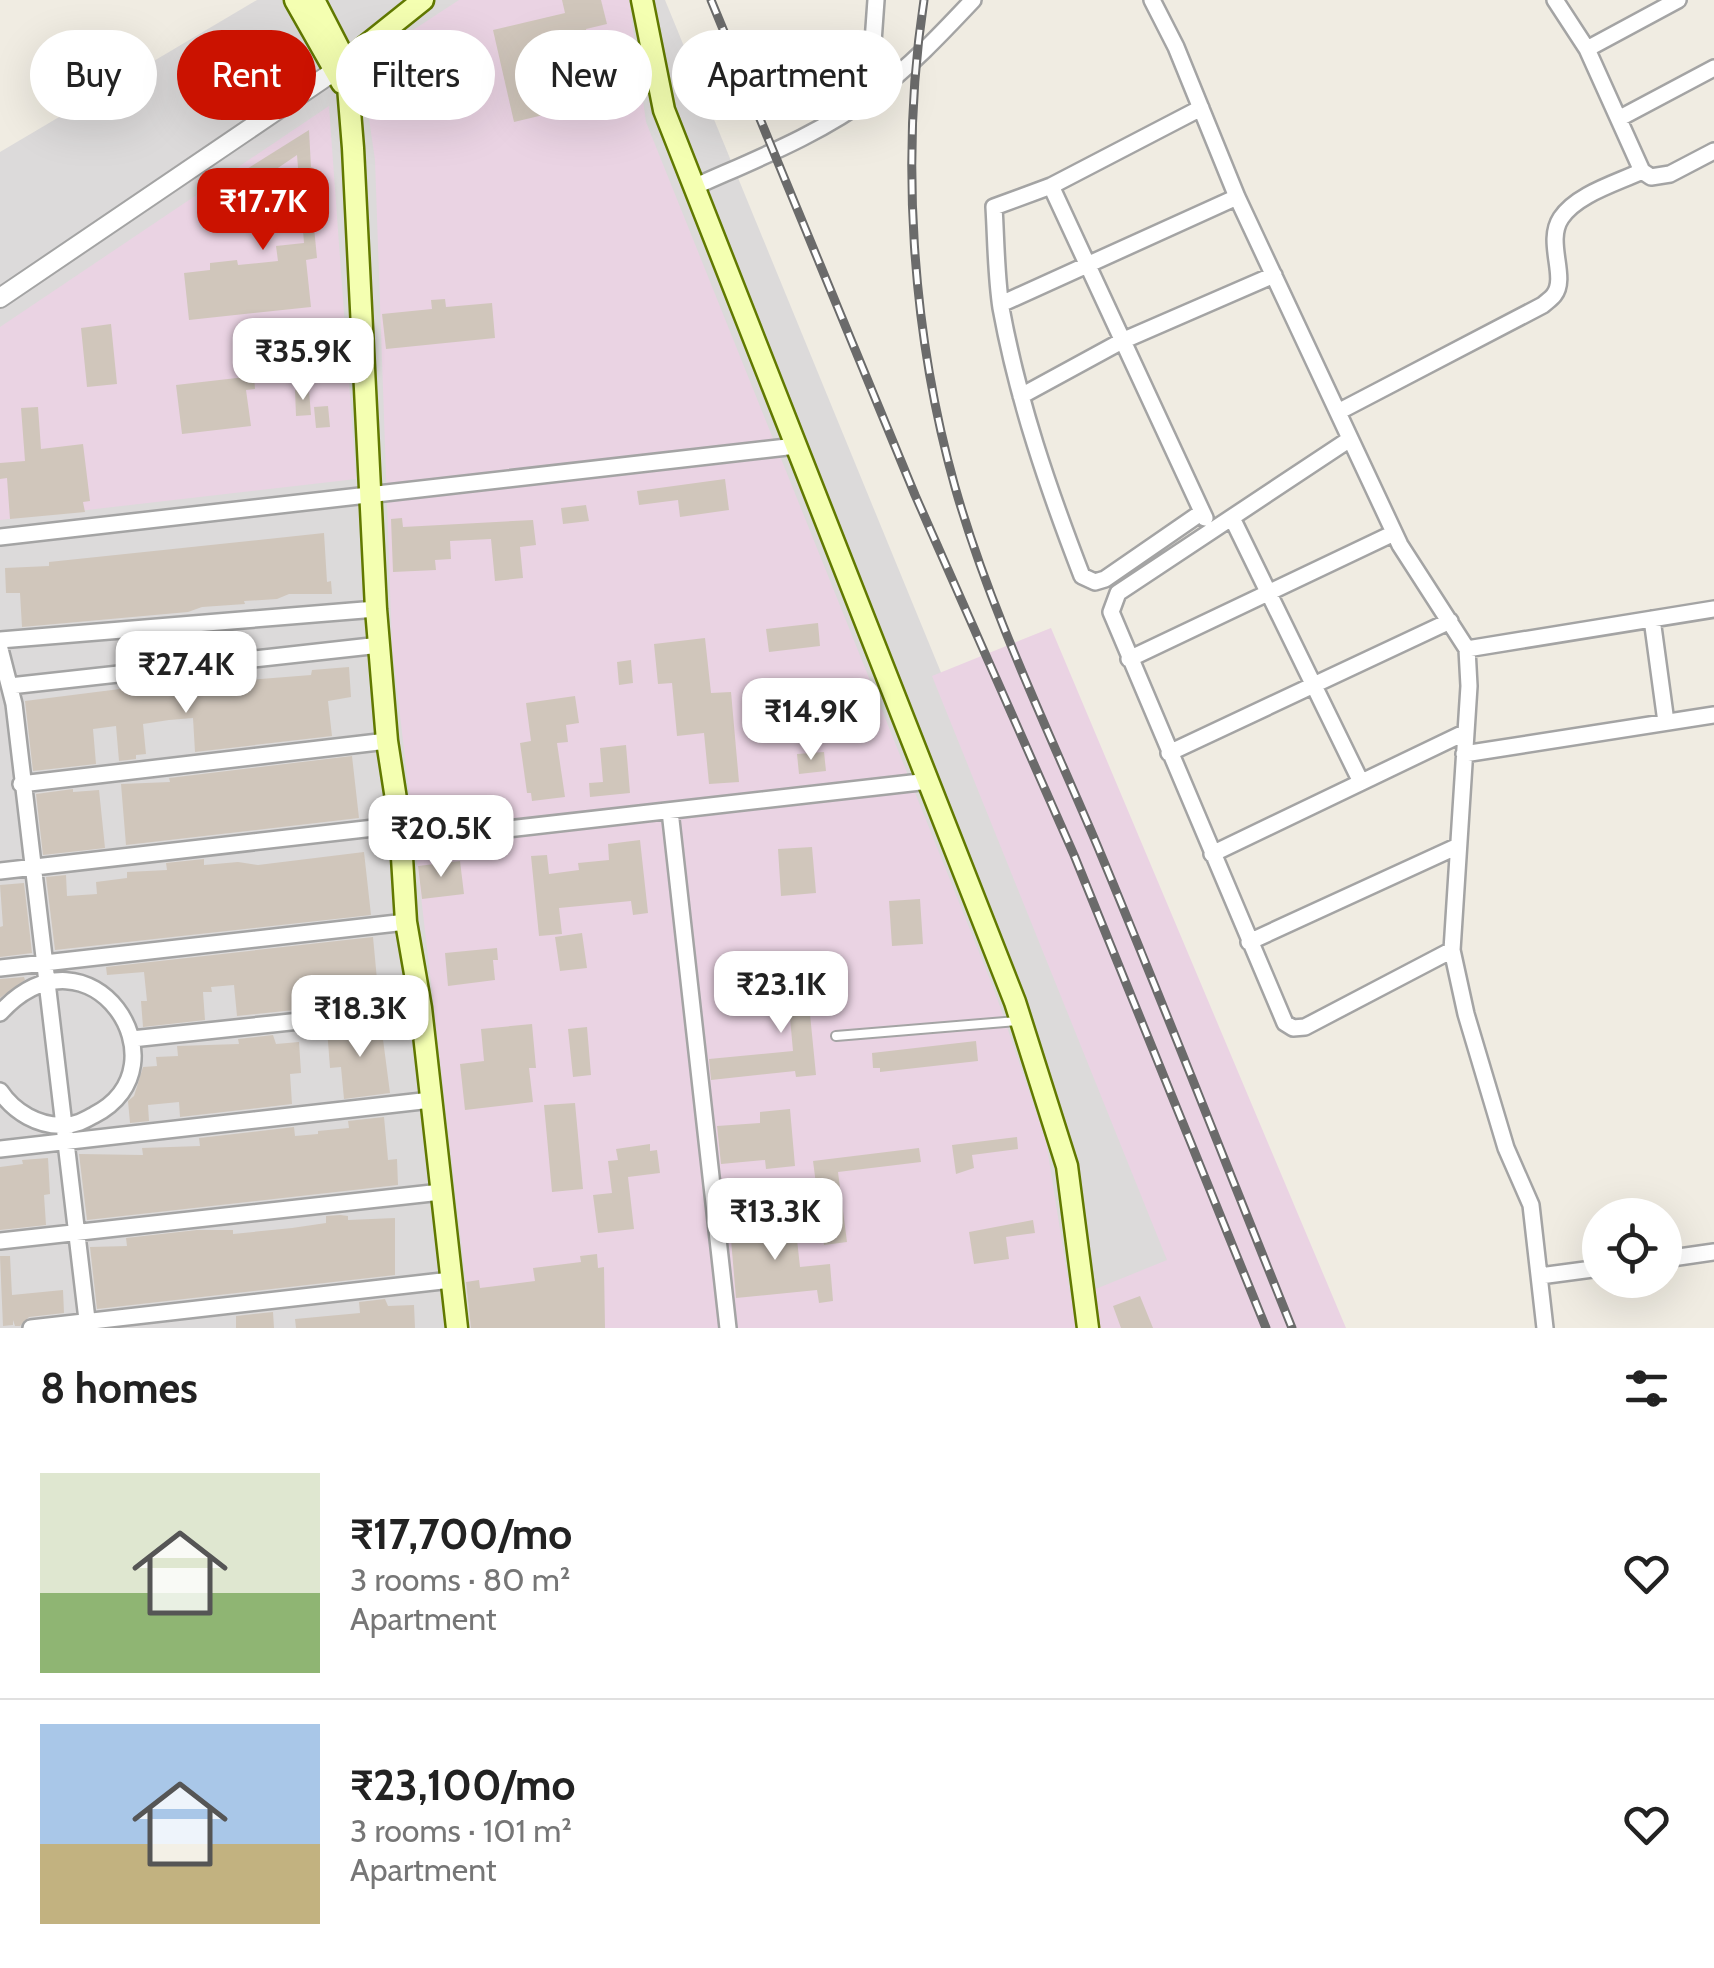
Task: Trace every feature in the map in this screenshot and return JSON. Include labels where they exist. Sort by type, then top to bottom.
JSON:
[{"type":"main road","points":[[295,0],[336,65]]},
{"type":"main road","points":[[314,0],[336,58]]},
{"type":"main road","points":[[390,30],[422,0]]},
{"type":"main road","points":[[642,0],[664,110],[1021,1020],[1067,1166],[1088,1328]]},
{"type":"main road","points":[[349,120],[387,741],[401,833],[406,922],[421,1008],[457,1328]]},
{"type":"street","points":[[874,30],[876,0]]},
{"type":"street","points":[[903,70],[973,0]]},
{"type":"street","points":[[1152,0],[1176,47],[1237,197],[1394,533],[1467,649],[1470,686],[1452,950],[1466,1014],[1506,1148],[1531,1205],[1544,1328]]},
{"type":"street","points":[[1555,0],[1587,49],[1642,171],[1651,178],[1670,174],[1714,151]]},
{"type":"street","points":[[1587,49],[1678,0]]},
{"type":"street","points":[[1620,118],[1714,68]]},
{"type":"street","points":[[0,298],[336,78]]},
{"type":"street","points":[[1201,108],[1051,186],[994,207],[1001,304],[1020,396],[1040,465],[1082,576],[1095,582],[1105,579],[1202,512]]},
{"type":"street","points":[[694,187],[786,146],[831,120]]},
{"type":"street","points":[[1338,412],[1543,306],[1558,284],[1554,240],[1560,220],[1577,202],[1642,171]]},
{"type":"street","points":[[1051,186],[1212,531]]},
{"type":"street","points":[[1001,304],[1237,197]]},
{"type":"street","points":[[1020,396],[1122,340],[1274,276]]},
{"type":"street","points":[[1350,439],[1118,594],[1111,612],[1279,1014],[1293,1028],[1304,1027],[1452,950]]},
{"type":"street","points":[[0,537],[796,446]]},
{"type":"street","points":[[1232,518],[1361,782]]},
{"type":"street","points":[[1129,659],[1394,533]]},
{"type":"street","points":[[0,640],[376,609]]},
{"type":"street","points":[[1467,649],[1714,609]]},
{"type":"street","points":[[1652,619],[1666,722]]},
{"type":"street","points":[[1169,753],[1450,621]]},
{"type":"street","points":[[10,686],[380,645]]},
{"type":"street","points":[[1,658],[10,686],[34,867],[87,1325]]},
{"type":"street","points":[[1464,754],[1714,716]]},
{"type":"street","points":[[1212,854],[1466,732]]},
{"type":"street","points":[[21,784],[387,741]]},
{"type":"street","points":[[0,871],[670,810],[928,781]]},
{"type":"street","points":[[670,810],[728,1328]]},
{"type":"street","points":[[1249,942],[1458,846]]},
{"type":"street","points":[[0,968],[406,922]]},
{"type":"street","points":[[0,1013],[18,994],[47,980],[76,981],[98,990],[121,1011],[132,1039],[133,1062],[123,1090],[108,1108],[65,1134]]},
{"type":"street","points":[[132,1039],[421,1008]]},
{"type":"street","points":[[0,1091],[24,1115],[65,1134]]},
{"type":"street","points":[[0,1149],[65,1134],[431,1100]]},
{"type":"street","points":[[0,1241],[442,1192]]},
{"type":"street","points":[[1682,1257],[1714,1252]]},
{"type":"street","points":[[1540,1276],[1582,1270]]},
{"type":"street","points":[[31,1328],[87,1325],[452,1280]]},
{"type":"lane","points":[[836,1036],[1021,1020]]},
{"type":"shaded area","points":[[257,0],[665,0],[677,30],[672,30],[672,120],[714,120],[1210,1328],[0,1328],[0,152],[54,120],[157,120],[157,59],[177,47],[177,120],[316,120],[316,30],[206,30]]},
{"type":"shaded area","points":[[459,0],[629,0],[633,30],[515,30],[515,120],[646,120],[995,992],[1046,1141],[1071,1299],[1167,1260],[932,676],[1051,628],[1346,1328],[471,1328],[392,646],[375,160],[369,120],[495,120],[495,30],[413,30]]},
{"type":"shaded area","points":[[329,106],[356,479],[0,520],[0,327],[308,120],[316,120],[316,115]]},
{"type":"building","points":[[562,0],[601,0],[607,24],[586,30],[515,30],[515,120],[522,120],[514,122],[493,30],[565,13]]},
{"type":"building","points":[[309,130],[311,167],[318,170],[320,216],[313,217],[317,258],[306,260],[311,307],[189,320],[184,273],[210,270],[210,263],[278,261],[276,246],[304,243],[297,155],[235,197],[226,182]]},
{"type":"building","points":[[445,299],[446,307],[492,303],[495,338],[386,349],[382,314],[432,309],[431,300]]},
{"type":"building","points":[[111,324],[117,384],[87,387],[81,328]]},
{"type":"building","points":[[254,376],[255,389],[246,390],[251,426],[182,434],[176,385]]},
{"type":"building","points":[[295,390],[309,390],[311,415],[296,416]]},
{"type":"building","points":[[328,406],[330,427],[316,428],[314,407]]},
{"type":"building","points":[[38,407],[41,449],[83,444],[90,501],[83,502],[85,512],[10,519],[7,478],[0,479],[0,463],[25,461],[21,408]]},
{"type":"building","points":[[725,479],[729,510],[680,517],[678,500],[639,505],[637,491]]},
{"type":"building","points":[[586,505],[589,521],[563,524],[561,508]]},
{"type":"building","points":[[402,518],[403,527],[533,520],[536,545],[520,547],[523,578],[495,581],[491,539],[450,541],[451,559],[435,560],[436,570],[393,572],[391,519]]},
{"type":"building","points":[[324,533],[327,582],[331,581],[332,594],[289,594],[188,612],[22,627],[20,593],[6,593],[5,568]]},
{"type":"building","points":[[818,623],[820,646],[769,652],[766,629]]},
{"type":"building","points":[[705,638],[711,693],[731,692],[739,782],[709,784],[704,733],[677,736],[672,683],[658,684],[654,644]]},
{"type":"building","points":[[631,660],[633,683],[619,685],[617,662]]},
{"type":"building","points":[[349,667],[351,697],[328,701],[332,736],[195,752],[193,718],[169,720],[143,724],[146,754],[119,761],[116,726],[93,729],[96,764],[33,771],[25,701],[120,689],[186,690],[186,681],[311,675],[312,670]]},
{"type":"building","points":[[575,696],[579,723],[566,725],[568,742],[557,743],[565,797],[532,801],[531,793],[527,793],[520,743],[531,741],[526,703]]},
{"type":"building","points":[[626,745],[630,793],[590,797],[589,783],[603,782],[600,748]]},
{"type":"building","points":[[824,752],[826,771],[799,774],[797,754]]},
{"type":"building","points":[[352,756],[359,818],[126,845],[121,784],[170,782],[169,778]]},
{"type":"building","points":[[99,790],[105,848],[43,855],[36,794]]},
{"type":"building","points":[[640,840],[648,913],[633,915],[631,901],[559,908],[562,934],[539,936],[531,856],[547,855],[549,874],[579,870],[578,863],[609,860],[608,844]]},
{"type":"building","points":[[812,847],[816,893],[781,896],[778,849]]},
{"type":"building","points":[[364,852],[371,915],[55,950],[46,877],[66,875],[67,896],[97,894],[96,882],[127,878],[127,872],[167,870],[166,863],[204,859],[204,865],[258,865]]},
{"type":"building","points":[[460,861],[464,894],[422,899],[418,866]]},
{"type":"building","points":[[24,883],[32,953],[0,957],[0,885]]},
{"type":"building","points":[[920,899],[923,944],[892,946],[889,901]]},
{"type":"building","points":[[582,933],[587,968],[560,971],[555,937]]},
{"type":"building","points":[[373,937],[379,1001],[237,1016],[234,985],[211,987],[212,992],[203,992],[205,1020],[143,1027],[141,1001],[147,1001],[144,972],[107,975],[106,967]]},
{"type":"building","points":[[497,948],[498,960],[493,960],[495,980],[448,986],[445,953]]},
{"type":"building","points":[[811,960],[814,993],[808,994],[816,1075],[796,1077],[795,1071],[711,1080],[709,1059],[793,1051],[785,962]]},
{"type":"building","points":[[0,979],[25,980],[0,998]]},
{"type":"building","points":[[381,1024],[390,1093],[344,1099],[341,1067],[330,1068],[327,1029]]},
{"type":"building","points":[[532,1024],[536,1068],[529,1068],[533,1102],[465,1110],[460,1064],[484,1061],[481,1029]]},
{"type":"building","points":[[587,1027],[591,1075],[573,1077],[568,1029]]},
{"type":"building","points":[[273,1035],[276,1044],[299,1042],[301,1073],[290,1074],[292,1104],[180,1117],[179,1102],[148,1105],[149,1121],[130,1123],[128,1101],[134,1096],[143,1067],[157,1066],[156,1057],[178,1056],[177,1046],[239,1044],[238,1039]]},
{"type":"building","points":[[976,1041],[978,1061],[880,1072],[880,1068],[873,1068],[872,1053]]},
{"type":"building","points":[[575,1103],[583,1189],[552,1192],[544,1105]]},
{"type":"building","points":[[790,1109],[795,1166],[766,1169],[765,1160],[721,1164],[717,1126],[760,1123],[760,1112]]},
{"type":"building","points":[[384,1117],[388,1160],[397,1159],[398,1185],[87,1220],[79,1154],[143,1155],[142,1148],[200,1146],[199,1138],[294,1127],[295,1136],[318,1134],[349,1128],[348,1121]]},
{"type":"building","points":[[1017,1137],[1018,1149],[972,1155],[974,1168],[956,1174],[952,1145]]},
{"type":"building","points":[[650,1144],[650,1151],[657,1150],[660,1173],[628,1177],[634,1229],[598,1233],[593,1195],[612,1193],[608,1161],[618,1160],[616,1149]]},
{"type":"building","points":[[919,1148],[921,1162],[838,1172],[847,1242],[824,1245],[813,1161]]},
{"type":"building","points":[[48,1158],[50,1194],[44,1195],[46,1225],[0,1230],[0,1167]]},
{"type":"building","points":[[326,1216],[348,1216],[348,1220],[395,1218],[395,1275],[97,1309],[90,1247],[127,1246],[126,1238],[197,1230],[233,1230],[233,1234],[292,1228],[326,1223]]},
{"type":"building","points":[[1033,1220],[1035,1233],[1006,1237],[1009,1259],[974,1264],[969,1232]]},
{"type":"building","points":[[795,1221],[800,1267],[830,1264],[833,1301],[819,1303],[817,1290],[736,1298],[730,1228]]},
{"type":"building","points":[[597,1254],[598,1268],[604,1267],[605,1328],[471,1328],[466,1282],[479,1280],[480,1288],[535,1281],[533,1268],[581,1262],[580,1256]]},
{"type":"building","points":[[0,1256],[10,1256],[12,1295],[63,1290],[64,1313],[29,1317],[20,1326],[15,1326],[13,1320],[13,1325],[3,1326]]},
{"type":"building","points":[[1140,1296],[1153,1328],[1121,1328],[1113,1306]]},
{"type":"building","points":[[385,1299],[388,1306],[414,1305],[415,1328],[296,1328],[295,1319],[360,1313],[359,1302]]},
{"type":"building","points":[[273,1312],[274,1328],[236,1328],[236,1316]]},
{"type":"railway","points":[[711,0],[915,495],[1074,855],[1266,1328]]},
{"type":"railway","points":[[924,0],[913,121],[914,245],[929,368],[955,487],[1002,623],[1122,905],[1292,1328]]}]
